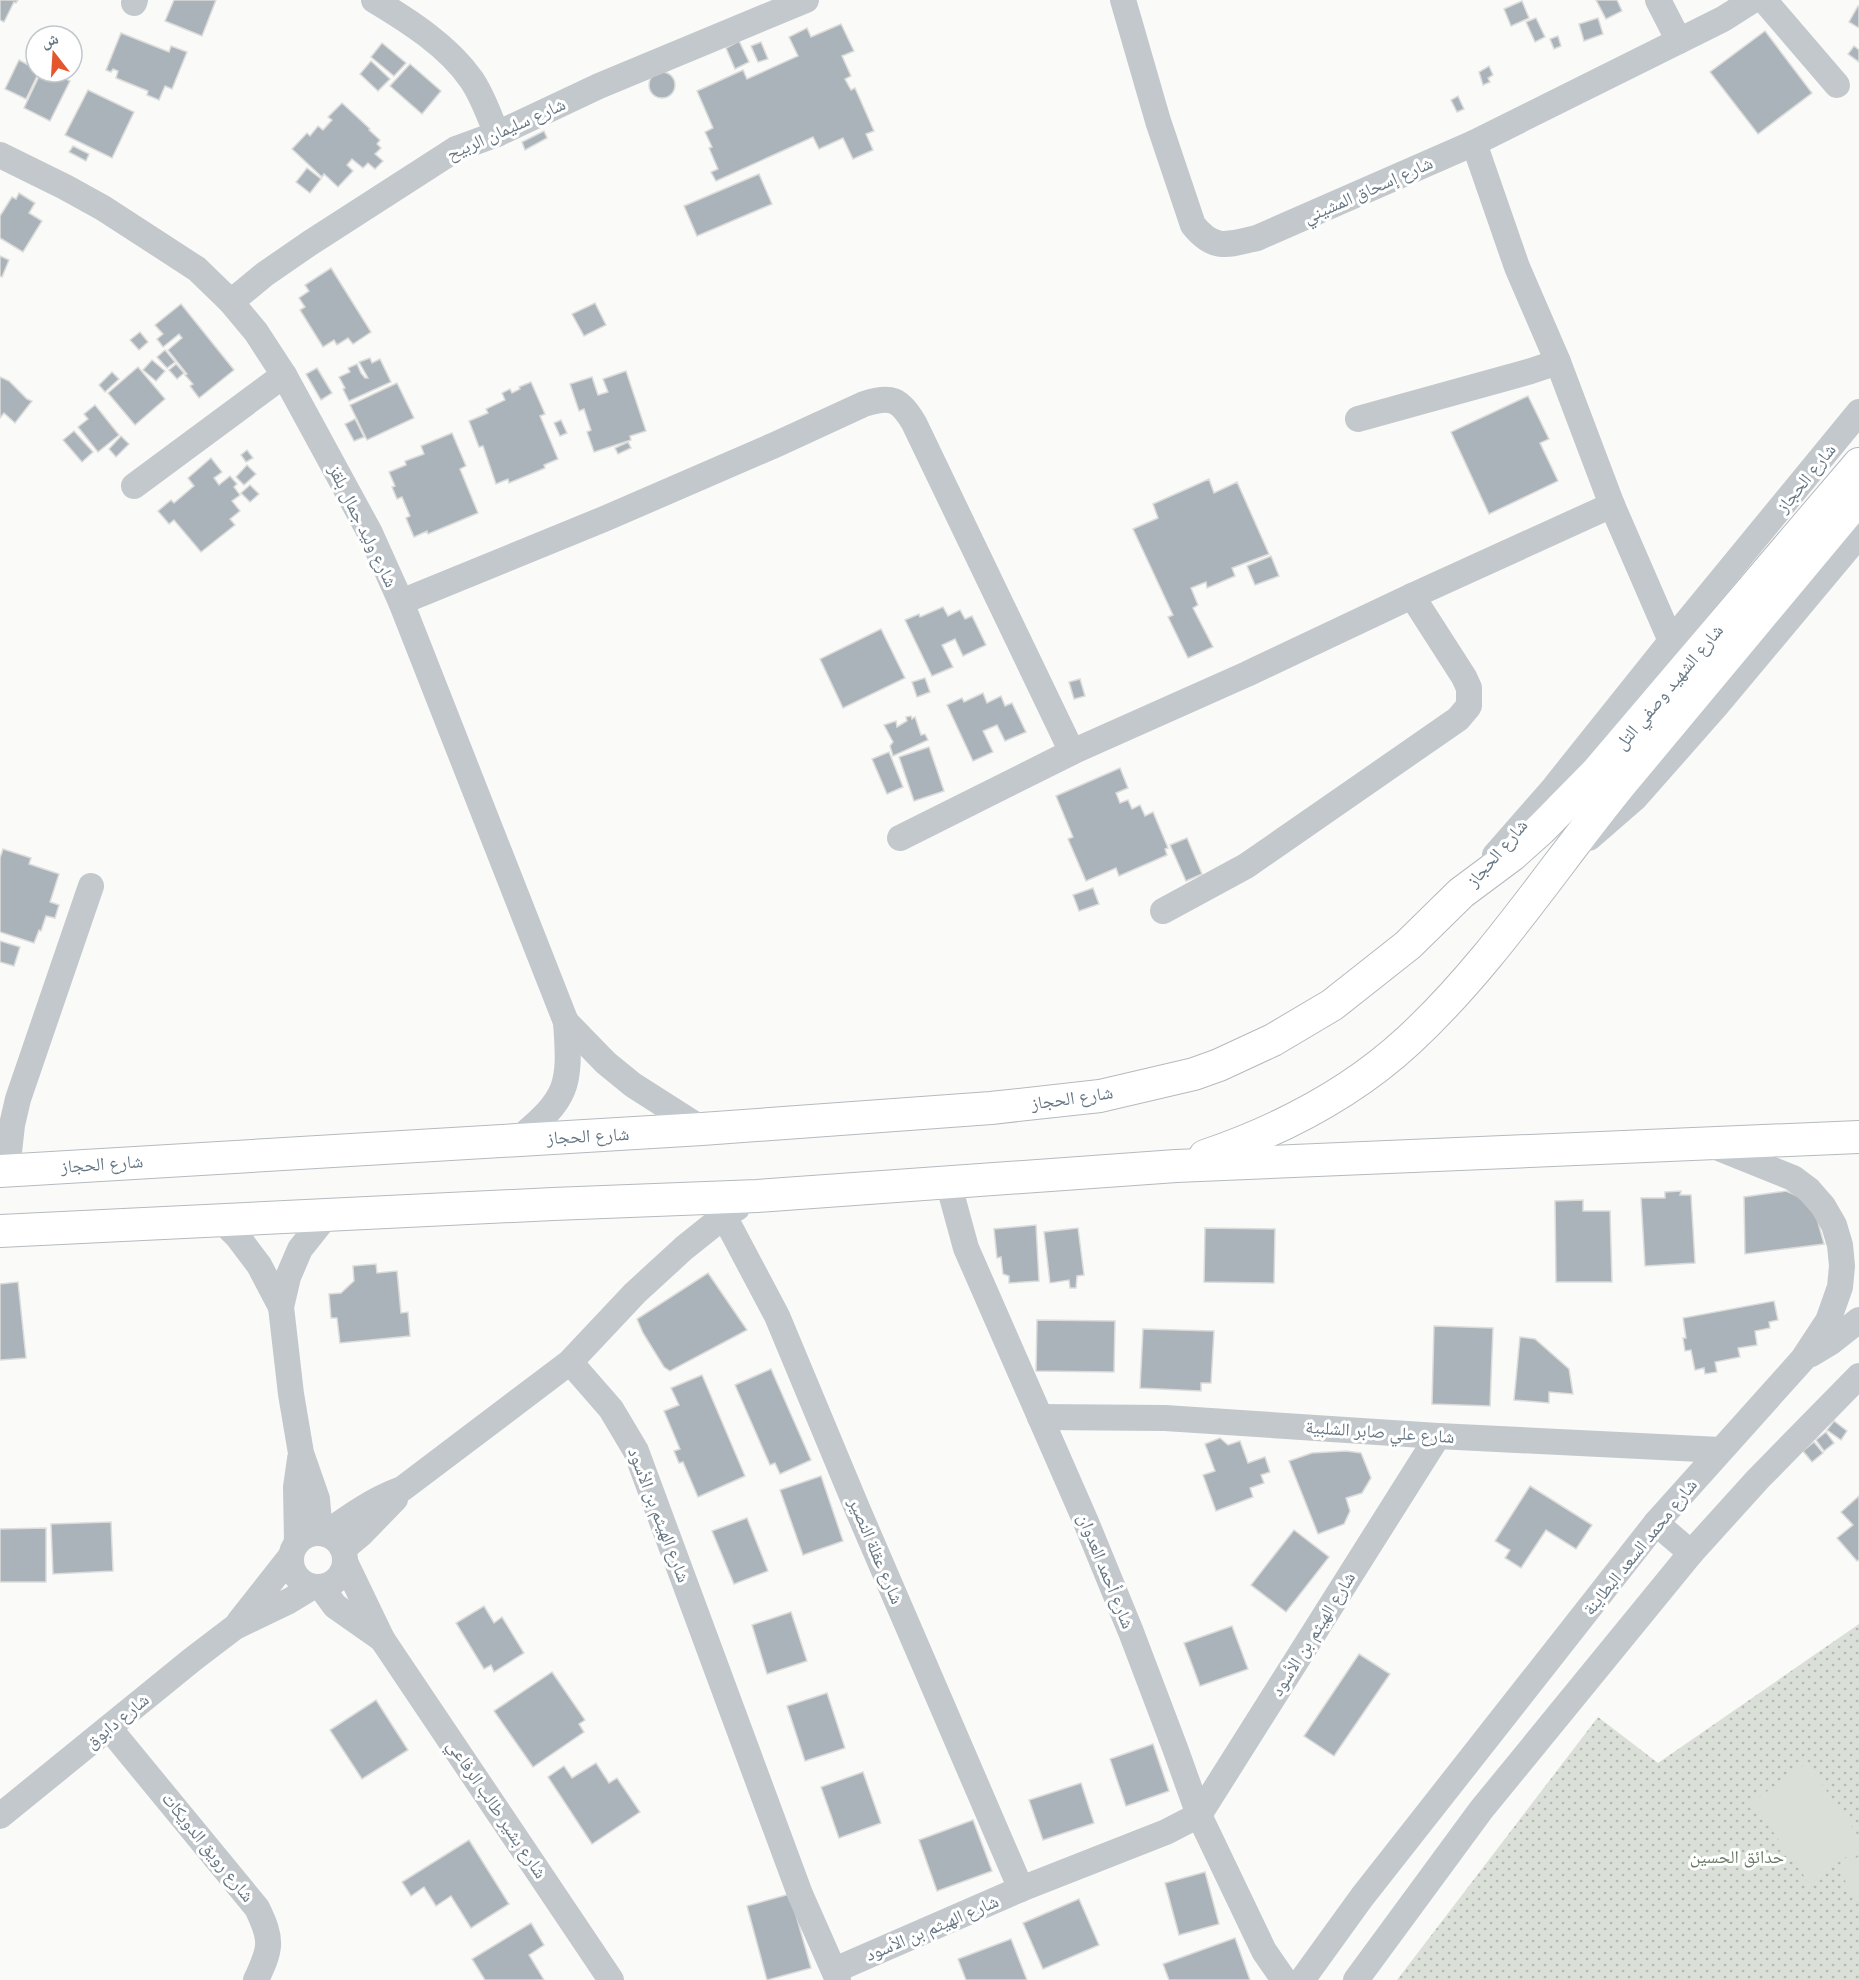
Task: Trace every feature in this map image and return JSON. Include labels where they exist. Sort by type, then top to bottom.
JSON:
[{"type":"main road","name":"شارع الشهيد وصفي التل","points":[[1560,860],[1689,682],[1859,464]]},
{"type":"main road","name":"شارع الشهيد وصفي التل","points":[[1461,893],[1512,855],[1689,682],[1859,498]]},
{"type":"main road","points":[[1176,1166],[1227,1149],[1287,1123],[1366,1074],[1407,1041],[1441,1008],[1484,960],[1560,860]]},
{"type":"main road","name":"شارع الحجاز","points":[[4,1171],[702,1129],[991,1108],[1100,1096],[1194,1074],[1264,1044],[1303,1023],[1332,1005],[1408,945],[1461,893]]},
{"type":"main road","points":[[0,1231],[758,1196],[1176,1166],[1859,1137]]},
{"type":"street","points":[[374,0],[422,32],[457,62],[472,80],[497,134]]},
{"type":"street","name":"شارع سليمان الربيح","points":[[231,302],[265,274],[456,149],[497,134],[599,86],[806,0]]},
{"type":"street","name":"شارع إسحاق المشيني","points":[[1124,0],[1158,121],[1193,225],[1203,238],[1217,244],[1257,238],[1474,143],[1723,19],[1753,0]]},
{"type":"street","points":[[1658,0],[1679,41]]},
{"type":"street","points":[[1764,0],[1837,85]]},
{"type":"street","points":[[1474,143],[1505,237],[1558,362],[1612,505],[1671,641]]},
{"type":"street","name":"شارع وليد جمال بلقز","points":[[0,155],[65,187],[154,240],[197,269],[231,302],[256,332],[284,375],[370,533],[400,602],[566,1022],[569,1057],[563,1089],[552,1110],[518,1140]]},
{"type":"street","points":[[1358,419],[1558,362]]},
{"type":"street","points":[[134,486],[284,375]]},
{"type":"street","points":[[400,602],[604,519],[864,404],[879,399],[895,400],[906,410],[914,423],[1072,752]]},
{"type":"street","name":"شارع الحجاز","points":[[1461,893],[1552,790],[1859,412]]},
{"type":"street","points":[[900,838],[1072,752],[1247,674],[1612,505]]},
{"type":"street","points":[[1560,860],[1635,798],[1717,705],[1859,536]]},
{"type":"street","points":[[1162,911],[1246,866],[1458,719],[1469,706],[1471,699],[1464,677],[1412,596]]},
{"type":"street","points":[[4,1171],[18,1099],[91,886]]},
{"type":"street","name":"شارع وليد جمال بلقز","points":[[566,1022],[606,1063],[633,1085],[702,1129]]},
{"type":"street","name":"شارع محمد السعد البطاينة","points":[[1302,1980],[1362,1897],[1656,1523],[1803,1359],[1828,1321],[1840,1287],[1842,1266],[1840,1245],[1834,1225],[1823,1206],[1809,1190],[1792,1178],[1708,1143]]},
{"type":"street","name":"شارع أحمد العدوان","points":[[948,1182],[966,1248],[1131,1632],[1199,1815],[1263,1969],[1284,1980]]},
{"type":"street","points":[[333,1544],[340,1576],[328,1585],[316,1587],[302,1583],[295,1576],[291,1566],[294,1549],[303,1537],[333,1544],[377,1518],[402,1489],[570,1362],[634,1293],[684,1248],[724,1216],[758,1196]]},
{"type":"street","name":"شارع بشير طالب الرفاعي","points":[[327,1215],[300,1250],[288,1277],[281,1307],[291,1394],[301,1453],[333,1544],[382,1639],[611,1980]]},
{"type":"street","name":"شارع عقلة النصير","points":[[724,1216],[777,1316],[1021,1889]]},
{"type":"street","name":"شارع بشير طالب الرفاعي","points":[[220,1220],[254,1257],[281,1307]]},
{"type":"street","points":[[1803,1359],[1831,1342],[1859,1320]]},
{"type":"street","name":"شارع الهيثم بن الأسود","points":[[570,1362],[611,1409],[636,1451],[801,1894],[837,1975],[1021,1889],[1166,1832],[1199,1815],[1438,1436]]},
{"type":"street","points":[[1356,1980],[1481,1809],[1691,1553],[1758,1479],[1859,1376]]},
{"type":"street","name":"شارع علي صابر الشلبية","points":[[1040,1417],[1165,1418],[1438,1436],[1720,1450]]},
{"type":"street","name":"شارع بشير طالب الرفاعي","points":[[294,1549],[296,1487],[301,1453]]},
{"type":"street","points":[[1656,1523],[1691,1553]]},
{"type":"street","name":"شارع دابوق","points":[[235,1627],[294,1549]]},
{"type":"street","name":"شارع بشير طالب الرفاعي","points":[[316,1587],[335,1606],[382,1639]]},
{"type":"street","name":"شارع دابوق","points":[[0,1816],[235,1627],[316,1587]]},
{"type":"street","name":"شارع رويق الدويكات","points":[[109,1728],[257,1908],[267,1929],[269,1945],[256,1980]]},
{"type":"green space","name":"حدائق الحسين","points":[[1859,1624],[1859,1980],[1397,1980],[1598,1717],[1658,1763]]},
{"type":"green space","points":[[1807,1763],[1859,1837],[1859,1848],[1809,1883],[1752,1802]]},
{"type":"green space","points":[[1859,1856],[1859,1902],[1838,1870]]},
{"type":"building","points":[[0,0],[18,0],[14,2],[4,22],[0,20]]},
{"type":"building","points":[[174,0],[216,0],[202,36],[165,21]]},
{"type":"building","points":[[1596,0],[1617,0],[1622,11],[1606,19]]},
{"type":"building","points":[[1522,1],[1529,18],[1511,26],[1504,9]]},
{"type":"building","points":[[1859,7],[1859,28],[1849,22]]},
{"type":"building","points":[[1536,18],[1545,37],[1535,42],[1526,22]]},
{"type":"building","points":[[1598,18],[1603,34],[1584,41],[1579,24]]},
{"type":"building","points":[[841,24],[854,51],[842,56],[851,76],[845,79],[851,90],[855,88],[874,131],[866,134],[873,150],[853,159],[843,138],[819,149],[813,137],[716,181],[711,172],[718,169],[705,132],[713,128],[697,91],[743,70],[747,79],[798,56],[789,37],[807,28],[811,37]]},
{"type":"building","points":[[1765,31],[1812,93],[1758,134],[1710,72]]},
{"type":"building","points":[[121,33],[169,52],[171,46],[187,52],[172,89],[165,86],[159,100],[147,95],[148,91],[116,78],[118,71],[106,70]]},
{"type":"building","points":[[1558,36],[1561,46],[1554,49],[1550,39]]},
{"type":"building","points":[[739,41],[749,62],[735,69],[726,48]]},
{"type":"building","points":[[761,42],[768,59],[758,62],[751,46]]},
{"type":"building","points":[[382,43],[406,63],[394,76],[371,57]]},
{"type":"building","points":[[1854,46],[1859,50],[1859,62],[1848,54]]},
{"type":"building","points":[[19,60],[24,63],[24,84],[33,84],[26,99],[5,89]]},
{"type":"building","points":[[371,61],[390,79],[378,91],[360,74]]},
{"type":"building","points":[[410,64],[441,91],[422,114],[390,86]]},
{"type":"building","points":[[1489,66],[1493,75],[1488,78],[1490,82],[1483,85],[1479,72]]},
{"type":"building","points":[[662,72],[671,76],[675,85],[671,94],[662,98],[653,94],[649,85],[653,76]]},
{"type":"building","points":[[35,84],[68,84],[50,121],[24,108]]},
{"type":"building","points":[[88,90],[134,112],[112,158],[65,135]]},
{"type":"building","points":[[1458,96],[1464,109],[1457,112],[1451,100]]},
{"type":"building","points":[[342,103],[380,140],[377,144],[381,148],[375,154],[383,161],[375,169],[368,163],[363,168],[352,159],[347,165],[353,171],[338,187],[324,174],[322,177],[292,149],[307,133],[310,136],[318,126],[323,130],[332,120],[328,117]]},
{"type":"building","points":[[544,131],[547,138],[525,150],[522,142]]},
{"type":"building","points":[[73,146],[89,154],[86,161],[69,152]]},
{"type":"building","points":[[307,168],[321,179],[310,193],[296,182]]},
{"type":"building","points":[[759,174],[772,204],[697,236],[684,206]]},
{"type":"building","points":[[19,193],[35,203],[29,213],[42,221],[23,252],[0,238],[0,216],[12,197],[16,199]]},
{"type":"building","points":[[0,256],[9,260],[2,277],[0,276]]},
{"type":"building","points":[[331,268],[371,332],[353,344],[348,338],[337,345],[334,340],[323,347],[300,310],[305,307],[299,298],[309,291],[305,285]]},
{"type":"building","points":[[595,303],[606,325],[584,336],[572,314]]},
{"type":"building","points":[[181,304],[234,370],[199,398],[190,386],[193,384],[185,375],[187,374],[168,350],[182,338],[179,334],[163,347],[157,339],[163,334],[155,325]]},
{"type":"building","points":[[140,332],[148,342],[139,350],[130,340]]},
{"type":"building","points":[[165,350],[175,362],[167,368],[157,357]]},
{"type":"building","points":[[370,358],[372,363],[380,359],[391,382],[349,401],[339,377],[350,372],[348,368],[357,364],[361,373],[368,378],[359,362]]},
{"type":"building","points":[[152,360],[165,371],[156,381],[143,370]]},
{"type":"building","points":[[176,364],[184,373],[177,379],[169,370]]},
{"type":"building","points":[[138,367],[165,399],[135,425],[108,393]]},
{"type":"building","points":[[317,368],[332,393],[321,400],[306,374]]},
{"type":"building","points":[[626,371],[646,431],[630,436],[631,440],[594,452],[587,432],[591,430],[584,409],[579,411],[570,384],[592,377],[598,395],[608,392],[603,379]]},
{"type":"building","points":[[112,372],[119,379],[105,392],[99,385]]},
{"type":"building","points":[[0,377],[9,381],[32,401],[15,423],[4,413],[0,418]]},
{"type":"building","points":[[531,382],[545,414],[540,416],[558,459],[544,465],[545,468],[509,483],[508,479],[496,484],[483,446],[479,447],[469,421],[488,413],[486,409],[505,400],[502,393],[510,389],[512,393]]},
{"type":"building","points":[[397,383],[414,418],[367,440],[350,405]]},
{"type":"building","points":[[1528,396],[1549,439],[1540,443],[1558,481],[1489,514],[1451,432]]},
{"type":"building","points":[[95,405],[119,435],[98,452],[78,427],[88,419],[84,414]]},
{"type":"building","points":[[355,419],[364,437],[354,441],[345,424]]},
{"type":"building","points":[[561,420],[567,433],[560,436],[554,423]]},
{"type":"building","points":[[74,431],[93,452],[82,462],[63,440]]},
{"type":"building","points":[[452,433],[466,466],[460,469],[478,513],[428,534],[427,531],[414,537],[406,518],[410,516],[402,497],[397,499],[389,472],[406,465],[405,461],[424,454],[421,446]]},
{"type":"building","points":[[121,436],[129,444],[116,457],[109,449]]},
{"type":"building","points":[[628,442],[631,448],[618,454],[615,448]]},
{"type":"building","points":[[247,450],[253,458],[246,462],[241,455]]},
{"type":"building","points":[[211,458],[222,472],[214,478],[219,485],[230,476],[237,484],[234,487],[240,495],[232,501],[240,511],[230,519],[235,525],[201,552],[174,520],[169,524],[158,511],[171,500],[174,503],[194,486],[188,478]]},
{"type":"building","points":[[247,465],[256,474],[244,485],[236,477]]},
{"type":"building","points":[[1209,479],[1214,493],[1237,482],[1269,554],[1232,568],[1235,576],[1207,588],[1206,582],[1191,588],[1198,605],[1193,608],[1213,647],[1188,658],[1168,617],[1173,615],[1133,529],[1158,518],[1153,504]]},
{"type":"building","points":[[250,485],[259,494],[250,502],[241,493]]},
{"type":"building","points":[[1271,556],[1279,576],[1255,585],[1247,566]]},
{"type":"building","points":[[943,607],[948,616],[960,610],[965,619],[972,616],[986,645],[963,656],[955,639],[942,645],[953,667],[932,676],[905,620],[919,614],[920,617]]},
{"type":"building","points":[[881,629],[905,678],[843,708],[820,659]]},
{"type":"building","points":[[925,678],[930,692],[917,697],[912,682]]},
{"type":"building","points":[[1080,679],[1085,696],[1074,699],[1069,682]]},
{"type":"building","points":[[983,693],[987,703],[1001,696],[1005,706],[1012,703],[1026,732],[1005,741],[997,725],[983,731],[993,752],[973,761],[947,705],[962,698],[964,702]]},
{"type":"building","points":[[911,716],[912,719],[915,717],[921,735],[925,734],[928,740],[893,756],[890,746],[893,742],[884,725],[896,721],[897,727],[907,721],[906,717]]},
{"type":"building","points":[[929,747],[944,791],[914,801],[899,757]]},
{"type":"building","points":[[889,752],[903,787],[887,794],[872,759]]},
{"type":"building","points":[[1120,768],[1128,788],[1116,793],[1120,803],[1128,800],[1132,809],[1140,805],[1145,816],[1153,812],[1168,848],[1165,849],[1167,855],[1119,876],[1116,868],[1086,881],[1068,839],[1073,837],[1056,796]]},
{"type":"building","points":[[1187,838],[1202,874],[1186,881],[1170,845]]},
{"type":"building","points":[[3,849],[31,858],[29,864],[59,874],[50,902],[59,905],[55,918],[46,916],[34,943],[0,932],[0,858]]},
{"type":"building","points":[[1093,888],[1099,904],[1079,911],[1073,895]]},
{"type":"building","points":[[0,941],[20,947],[14,966],[0,962]]},
{"type":"building","points":[[1681,1191],[1680,1195],[1691,1195],[1695,1263],[1645,1266],[1641,1198],[1665,1198],[1665,1192]]},
{"type":"building","points":[[1786,1191],[1800,1197],[1816,1215],[1824,1244],[1745,1254],[1744,1197]]},
{"type":"building","points":[[1583,1200],[1583,1211],[1610,1211],[1612,1282],[1556,1282],[1555,1201]]},
{"type":"building","points":[[1036,1225],[1039,1281],[1009,1283],[1009,1276],[1003,1274],[1001,1257],[997,1258],[994,1229]]},
{"type":"building","points":[[1078,1228],[1084,1275],[1077,1276],[1076,1288],[1070,1288],[1069,1280],[1050,1283],[1044,1232]]},
{"type":"building","points":[[1205,1228],[1275,1229],[1274,1283],[1204,1282]]},
{"type":"building","points":[[376,1264],[377,1273],[397,1271],[401,1313],[408,1312],[410,1336],[340,1343],[337,1318],[331,1318],[329,1294],[341,1293],[354,1281],[353,1266]]},
{"type":"building","points":[[708,1273],[747,1330],[670,1371],[664,1367],[637,1319]]},
{"type":"building","points":[[18,1282],[26,1358],[0,1360],[0,1284]]},
{"type":"building","points":[[1774,1301],[1778,1320],[1769,1322],[1770,1328],[1755,1331],[1757,1345],[1738,1348],[1740,1357],[1715,1362],[1717,1372],[1705,1374],[1704,1368],[1695,1370],[1691,1350],[1685,1351],[1683,1318]]},
{"type":"building","points":[[1037,1320],[1115,1321],[1114,1372],[1036,1371]]},
{"type":"building","points":[[1434,1326],[1493,1328],[1490,1406],[1432,1404]]},
{"type":"building","points":[[1143,1329],[1214,1331],[1211,1383],[1201,1383],[1201,1391],[1140,1388]]},
{"type":"building","points":[[1520,1337],[1535,1339],[1569,1369],[1573,1394],[1549,1392],[1549,1403],[1514,1400]]},
{"type":"building","points":[[771,1369],[811,1460],[780,1474],[775,1463],[770,1465],[735,1385]]},
{"type":"building","points":[[702,1375],[745,1476],[698,1497],[683,1462],[679,1463],[674,1451],[680,1449],[664,1411],[679,1405],[671,1388]]},
{"type":"building","points":[[1834,1421],[1847,1431],[1841,1440],[1827,1430]]},
{"type":"building","points":[[1826,1432],[1834,1443],[1824,1451],[1816,1440]]},
{"type":"building","points":[[1220,1438],[1228,1445],[1240,1441],[1248,1463],[1265,1457],[1270,1472],[1261,1475],[1264,1483],[1250,1488],[1253,1497],[1216,1511],[1203,1475],[1215,1471],[1205,1444]]},
{"type":"building","points":[[1814,1442],[1823,1453],[1812,1462],[1803,1451]]},
{"type":"building","points":[[1346,1451],[1361,1453],[1371,1478],[1362,1493],[1346,1498],[1350,1511],[1344,1524],[1318,1534],[1289,1461],[1312,1453]]},
{"type":"building","points":[[821,1476],[843,1541],[803,1555],[780,1490]]},
{"type":"building","points":[[1530,1486],[1592,1525],[1576,1549],[1546,1530],[1521,1568],[1505,1558],[1510,1550],[1495,1541]]},
{"type":"building","points":[[1859,1496],[1859,1560],[1857,1561],[1837,1538],[1853,1525],[1841,1512]]},
{"type":"building","points":[[747,1518],[768,1571],[734,1584],[712,1531]]},
{"type":"building","points":[[111,1522],[113,1571],[53,1574],[51,1524]]},
{"type":"building","points":[[46,1528],[46,1582],[0,1582],[0,1529]]},
{"type":"building","points":[[1294,1530],[1329,1557],[1286,1612],[1251,1585]]},
{"type":"building","points":[[484,1606],[494,1623],[502,1617],[524,1653],[494,1672],[491,1665],[484,1669],[456,1623]]},
{"type":"building","points":[[791,1612],[807,1661],[767,1674],[752,1625]]},
{"type":"building","points":[[1232,1626],[1248,1669],[1200,1686],[1184,1643]]},
{"type":"building","points":[[1359,1654],[1390,1674],[1334,1756],[1304,1736]]},
{"type":"building","points":[[552,1672],[585,1720],[579,1724],[584,1732],[533,1767],[494,1711]]},
{"type":"building","points":[[827,1693],[845,1748],[805,1761],[787,1706]]},
{"type":"building","points":[[376,1700],[408,1750],[362,1779],[330,1730]]},
{"type":"building","points":[[1153,1744],[1169,1791],[1126,1806],[1110,1759]]},
{"type":"building","points":[[596,1763],[609,1783],[617,1778],[640,1812],[592,1844],[548,1777],[564,1766],[572,1778]]},
{"type":"building","points":[[863,1772],[881,1823],[839,1838],[821,1787]]},
{"type":"building","points":[[1081,1783],[1094,1823],[1043,1840],[1029,1800]]},
{"type":"building","points":[[973,1820],[992,1871],[937,1891],[919,1840]]},
{"type":"building","points":[[469,1840],[509,1904],[471,1928],[451,1896],[436,1906],[424,1887],[411,1896],[402,1882]]},
{"type":"building","points":[[1205,1872],[1219,1924],[1179,1935],[1165,1883]]},
{"type":"building","points":[[790,1894],[811,1968],[767,1980],[747,1906]]},
{"type":"building","points":[[1079,1899],[1099,1945],[1043,1969],[1023,1923]]},
{"type":"building","points":[[531,1923],[544,1945],[529,1955],[544,1980],[485,1980],[472,1959]]},
{"type":"building","points":[[1235,1938],[1250,1980],[1169,1980],[1163,1964]]},
{"type":"building","points":[[1011,1939],[1027,1980],[966,1980],[958,1959]]}]
